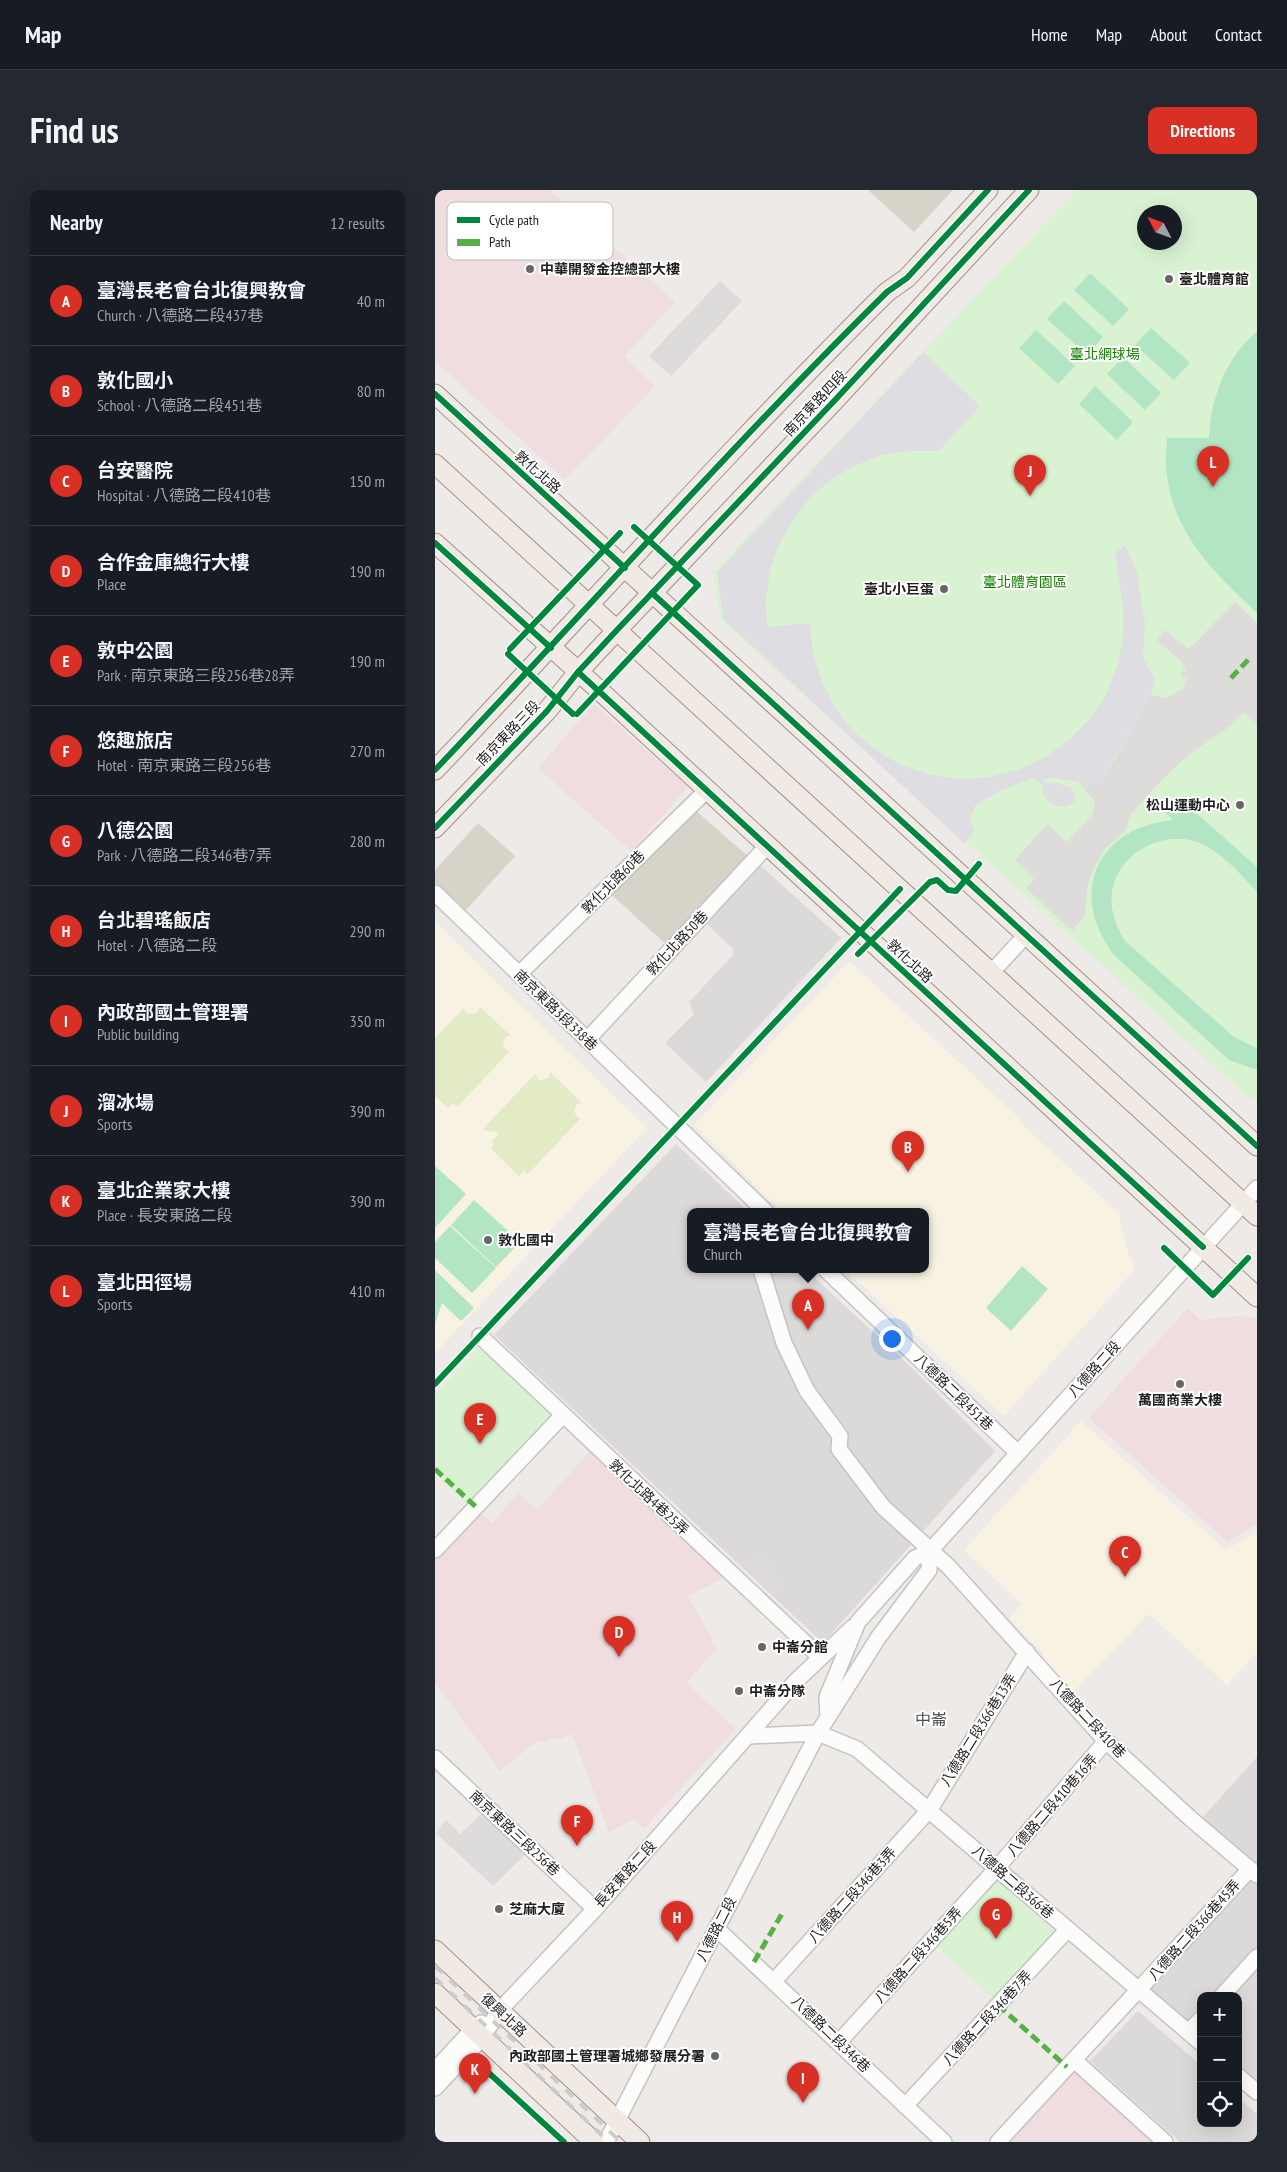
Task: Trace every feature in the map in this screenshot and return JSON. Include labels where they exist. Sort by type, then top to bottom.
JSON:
[{"type":"main road","name":"南京東路四段","points":[[590,606],[625,568],[647,540],[793,386],[887,292],[907,278],[988,190]]},
{"type":"main road","name":"南京東路四段","points":[[617,630],[836,399],[1029,190]]},
{"type":"main road","name":"敦化北路","points":[[435,394],[1257,1146]]},
{"type":"main road","points":[[435,464],[1257,1216]]},
{"type":"main road","name":"敦化北路","points":[[435,543],[707,790],[1257,1296]]},
{"type":"main road","name":"南京東路三段","points":[[435,770],[590,606]]},
{"type":"main road","name":"南京東路三段","points":[[435,828],[547,711],[578,672],[617,630]]},
{"type":"main road","name":"復興北路","points":[[435,1950],[639,2142]]},
{"type":"main road","points":[[435,1993],[594,2142]]},
{"type":"street","name":"敦化北路60巷","points":[[519,974],[707,790]]},
{"type":"street","name":"敦化北路50巷","points":[[587,1040],[767,846]]},
{"type":"street","name":"南京東路3段338巷","points":[[435,893],[762,1208]]},
{"type":"street","points":[[991,973],[1026,935]]},
{"type":"street","name":"八德路二段","points":[[828,1717],[827,1697],[858,1622],[915,1558],[930,1551],[1257,1188]]},
{"type":"street","name":"八德路二段410巷","points":[[762,1273],[784,1343],[807,1391],[840,1436],[839,1449],[883,1507],[948,1566],[1107,1741],[1191,1819],[1254,1872]]},
{"type":"street","name":"八德路二段451巷","points":[[829,1273],[1018,1453]]},
{"type":"street","name":"敦化北路4巷25弄","points":[[479,1336],[820,1657]]},
{"type":"street","points":[[435,1550],[563,1415]]},
{"type":"street","name":"八德路二段","points":[[606,2142],[818,1734],[878,1638],[929,1570],[930,1551]]},
{"type":"street","name":"長安東路二段","points":[[435,2070],[499,2011],[595,1909],[749,1736],[787,1690],[858,1622]]},
{"type":"street","name":"八德路二段366巷13弄","points":[[930,1809],[1027,1652]]},
{"type":"street","points":[[749,1736],[818,1734]]},
{"type":"street","name":"八德路二段366巷","points":[[818,1734],[857,1749],[930,1809],[1197,2040]]},
{"type":"street","name":"八德路二段410巷16弄","points":[[997,1868],[1107,1741]]},
{"type":"street","name":"南京東路三段256巷","points":[[435,1758],[595,1909]]},
{"type":"street","name":"八德路二段346巷3弄","points":[[774,1980],[930,1809]]},
{"type":"street","name":"八德路二段346巷5弄","points":[[839,2042],[997,1868]]},
{"type":"street","name":"八德路二段366巷45弄","points":[[998,2142],[1139,1990],[1254,1872]]},
{"type":"street","name":"八德路二段346巷","points":[[716,1928],[774,1980],[944,2142]]},
{"type":"street","name":"八德路二段346巷7弄","points":[[905,2106],[1068,1930]]},
{"type":"street","points":[[1226,1992],[1257,1957]]},
{"type":"street","points":[[1188,2032],[1197,2023]]},
{"type":"street","name":"長安東路二段","points":[[435,2088],[477,2033]]},
{"type":"street","points":[[1074,2060],[1165,2142]]},
{"type":"street","points":[[1242,2079],[1256,2091]]},
{"type":"shaded area","points":[[435,190],[550,190],[563,202],[447,202],[447,260],[613,260],[613,246],[675,302],[624,357],[655,386],[565,480],[435,361]]},
{"type":"shaded area","points":[[868,190],[953,190],[914,232]]},
{"type":"shaded area","points":[[720,281],[742,301],[671,376],[649,356]]},
{"type":"shaded area","points":[[923,352],[980,406],[939,451],[911,451],[883,455],[856,465],[832,479],[810,498],[793,520],[779,544],[770,571],[766,599],[767,627],[810,623],[813,653],[822,681],[835,707],[853,731],[876,750],[901,765],[929,774],[959,779],[988,777],[1017,770],[1044,758],[1068,741],[1089,720],[1106,695],[1117,667],[1123,638],[1123,609],[1115,553],[1125,545],[1137,573],[1145,623],[1143,658],[1155,679],[1151,695],[1103,777],[1085,790],[1078,782],[1051,778],[1043,780],[1046,783],[1060,783],[1071,788],[1076,797],[1074,802],[1066,807],[1057,806],[1049,802],[1042,792],[1043,786],[1034,778],[999,791],[975,806],[970,819],[975,831],[964,843],[723,619],[717,572]]},
{"type":"shaded area","points":[[594,704],[688,787],[631,851],[538,768]]},
{"type":"shaded area","points":[[695,810],[750,858],[670,948],[612,895]]},
{"type":"shaded area","points":[[478,823],[515,856],[466,910],[435,882],[435,870]]},
{"type":"shaded area","points":[[761,866],[841,938],[706,1082],[665,1043],[694,1014],[689,1002],[733,955],[733,949],[707,924]]},
{"type":"shaded area","name":"敦化國中","points":[[435,922],[647,1128],[435,1353]]},
{"type":"shaded area","points":[[849,961],[1119,1213],[1125,1243],[1135,1269],[1004,1416],[848,1273],[929,1273],[929,1208],[779,1208],[694,1125]]},
{"type":"shaded area","points":[[676,1144],[745,1208],[687,1208],[687,1273],[809,1273],[911,1367],[995,1451],[823,1643],[494,1335]]},
{"type":"shaded area","points":[[1188,1308],[1200,1320],[1237,1316],[1257,1318],[1257,1527],[1254,1525],[1228,1542],[1089,1418]]},
{"type":"shaded area","points":[[1081,1421],[1226,1550],[1254,1533],[1257,1536],[1257,1652],[1227,1685],[1149,1614],[1072,1693],[1043,1662],[1043,1653],[1009,1619],[1022,1604],[964,1550]]},
{"type":"shaded area","points":[[590,1451],[724,1578],[688,1596],[713,1641],[711,1643],[717,1648],[686,1683],[736,1729],[644,1828],[633,1819],[609,1832],[572,1734],[558,1739],[550,1739],[548,1742],[540,1741],[529,1747],[500,1771],[435,1682],[435,1558],[480,1512],[493,1523],[518,1493],[537,1510]]},
{"type":"shaded area","points":[[762,1550],[781,1584],[773,1592],[745,1567]]},
{"type":"shaded area","points":[[1257,1757],[1257,1867],[1202,1818]]},
{"type":"shaded area","points":[[482,1813],[525,1855],[493,1886],[436,1833],[446,1820],[460,1834]]},
{"type":"shaded area","points":[[1252,1879],[1257,1884],[1257,2086],[1242,2073],[1242,1992],[1197,1992],[1197,2034],[1145,1989]]},
{"type":"shaded area","points":[[1138,2011],[1197,2062],[1197,2127],[1242,2127],[1242,2101],[1257,2114],[1257,2142],[1180,2142],[1090,2061]]},
{"type":"shaded area","points":[[1075,2069],[1157,2142],[1009,2142]]},
{"type":"green space","name":"臺北體育園區","points":[[1077,190],[1257,190],[1257,1099],[1250,1099],[720,619],[713,572]]},
{"type":"green space","points":[[1090,273],[1129,309],[1113,326],[1074,290]]},
{"type":"green space","points":[[1064,301],[1103,337],[1087,355],[1047,319]]},
{"type":"green space","points":[[1151,328],[1190,363],[1174,380],[1135,345]]},
{"type":"green space","points":[[1036,330],[1075,366],[1058,384],[1019,348]]},
{"type":"green space","points":[[1257,332],[1257,613],[1210,566],[1186,532],[1170,491],[1166,461],[1167,438],[1209,438],[1213,408],[1228,366],[1246,342]]},
{"type":"green space","points":[[1123,357],[1161,393],[1145,410],[1107,374]]},
{"type":"green space","points":[[1095,386],[1133,422],[1117,440],[1079,404]]},
{"type":"green space","points":[[1177,796],[1257,867],[1257,891],[1220,855],[1203,844],[1178,839],[1162,841],[1147,846],[1133,855],[1122,866],[1115,880],[1112,896],[1114,917],[1125,941],[1234,1037],[1257,1048],[1257,1070],[1229,1060],[1114,955],[1100,932],[1093,909],[1092,887],[1097,867],[1109,850],[1125,835],[1147,825],[1173,820],[1164,811]]},
{"type":"green space","points":[[479,1006],[511,1036],[506,1036],[503,1042],[504,1048],[509,1052],[458,1106],[452,1104],[448,1108],[435,1096],[435,1038],[463,1009],[468,1014],[474,1014],[479,1011]]},
{"type":"green space","points":[[550,1072],[582,1103],[577,1104],[574,1110],[576,1116],[580,1119],[528,1174],[524,1171],[519,1176],[491,1149],[493,1146],[492,1140],[497,1137],[497,1132],[483,1129],[535,1074],[538,1080],[543,1080],[549,1077]]},
{"type":"green space","points":[[435,1166],[466,1194],[435,1228]]},
{"type":"green space","points":[[474,1200],[520,1242],[496,1267],[451,1225]]},
{"type":"green space","points":[[450,1226],[496,1268],[472,1293],[435,1258],[435,1242]]},
{"type":"green space","points":[[1022,1266],[1048,1289],[1011,1331],[986,1308]]},
{"type":"green space","points":[[435,1270],[474,1308],[461,1321],[442,1303],[435,1324]]},
{"type":"green space","points":[[479,1348],[552,1416],[468,1504],[435,1473],[435,1395]]},
{"type":"green space","points":[[996,1878],[1056,1933],[995,2000],[935,1945]]},
{"type":"pier","points":[[1235,602],[1257,623],[1257,725],[1244,713],[1233,724],[1188,755],[1153,789],[1131,814],[1126,830],[1105,849],[1094,868],[1088,885],[1085,916],[1072,931],[1026,888],[1034,879],[1015,860],[1047,824],[1067,842],[1092,815],[1095,802],[1085,790],[1103,777],[1110,767],[1151,695],[1166,698],[1183,689],[1186,678],[1181,677],[1181,672],[1186,671],[1180,660],[1156,640],[1165,630],[1189,649]]},
{"type":"railway","points":[[435,1966],[621,2142]]},
{"type":"railway","points":[[435,1978],[609,2142]]},
{"type":"marked path","points":[[1231,678],[1249,659]]},
{"type":"marked path","points":[[435,1469],[476,1507]]},
{"type":"marked path","points":[[754,1962],[783,1912]]},
{"type":"marked path","points":[[998,2005],[1067,2067]]},
{"type":"cycle path","points":[[435,770],[772,409],[887,292],[907,278],[988,190]]},
{"type":"cycle path","points":[[435,828],[547,711],[578,672],[836,399],[1029,190]]},
{"type":"cycle path","points":[[435,394],[625,568]]},
{"type":"cycle path","points":[[577,714],[698,585],[634,527]]},
{"type":"cycle path","points":[[510,649],[620,533]]},
{"type":"cycle path","points":[[435,543],[551,648]]},
{"type":"cycle path","points":[[652,593],[1257,1146]]},
{"type":"cycle path","points":[[508,654],[573,714]]},
{"type":"cycle path","points":[[578,672],[1203,1247]]},
{"type":"cycle path","points":[[858,954],[930,882],[937,880],[948,890],[956,891],[979,864]]},
{"type":"cycle path","points":[[435,1384],[900,889]]},
{"type":"cycle path","points":[[1164,1248],[1213,1295],[1248,1258]]},
{"type":"cycle path","points":[[485,2073],[490,2074],[564,2142]]},
{"type":"place","name":"中華開發金控總部大樓","points":[[530,269]]},
{"type":"place","name":"臺北體育館","points":[[1169,279]]},
{"type":"place","name":"臺北田徑場","points":[[1213,487]]},
{"type":"place","name":"溜冰場","points":[[1030,496]]},
{"type":"place","name":"臺北小巨蛋","points":[[944,589]]},
{"type":"place","name":"松山運動中心","points":[[1240,805]]},
{"type":"place","name":"敦化國小","points":[[908,1172]]},
{"type":"place","name":"敦化國中","points":[[488,1240]]},
{"type":"place","name":"臺灣長老會台北復興教會","points":[[808,1330]]},
{"type":"place","name":"萬國商業大樓","points":[[1180,1384]]},
{"type":"place","name":"敦中公園","points":[[480,1444]]},
{"type":"place","name":"台安醫院","points":[[1125,1577]]},
{"type":"place","name":"中崙分館","points":[[762,1647]]},
{"type":"place","name":"合作金庫總行大樓","points":[[619,1657]]},
{"type":"place","name":"中崙分隊","points":[[739,1691]]},
{"type":"place","name":"悠趣旅店","points":[[577,1846]]},
{"type":"place","name":"芝麻大廈","points":[[499,1909]]},
{"type":"place","name":"八德公園","points":[[996,1939]]},
{"type":"place","name":"台北碧瑤飯店","points":[[677,1942]]},
{"type":"place","name":"內政部國土管理署城鄉發展分署","points":[[715,2056]]},
{"type":"place","name":"臺北企業家大樓","points":[[475,2094]]},
{"type":"place","name":"內政部國土管理署","points":[[803,2103]]},
{"type":"district","name":"中崙","points":[[931,1719]]},
{"type":"park label","name":"臺北網球場","points":[[1105,354]]}]
